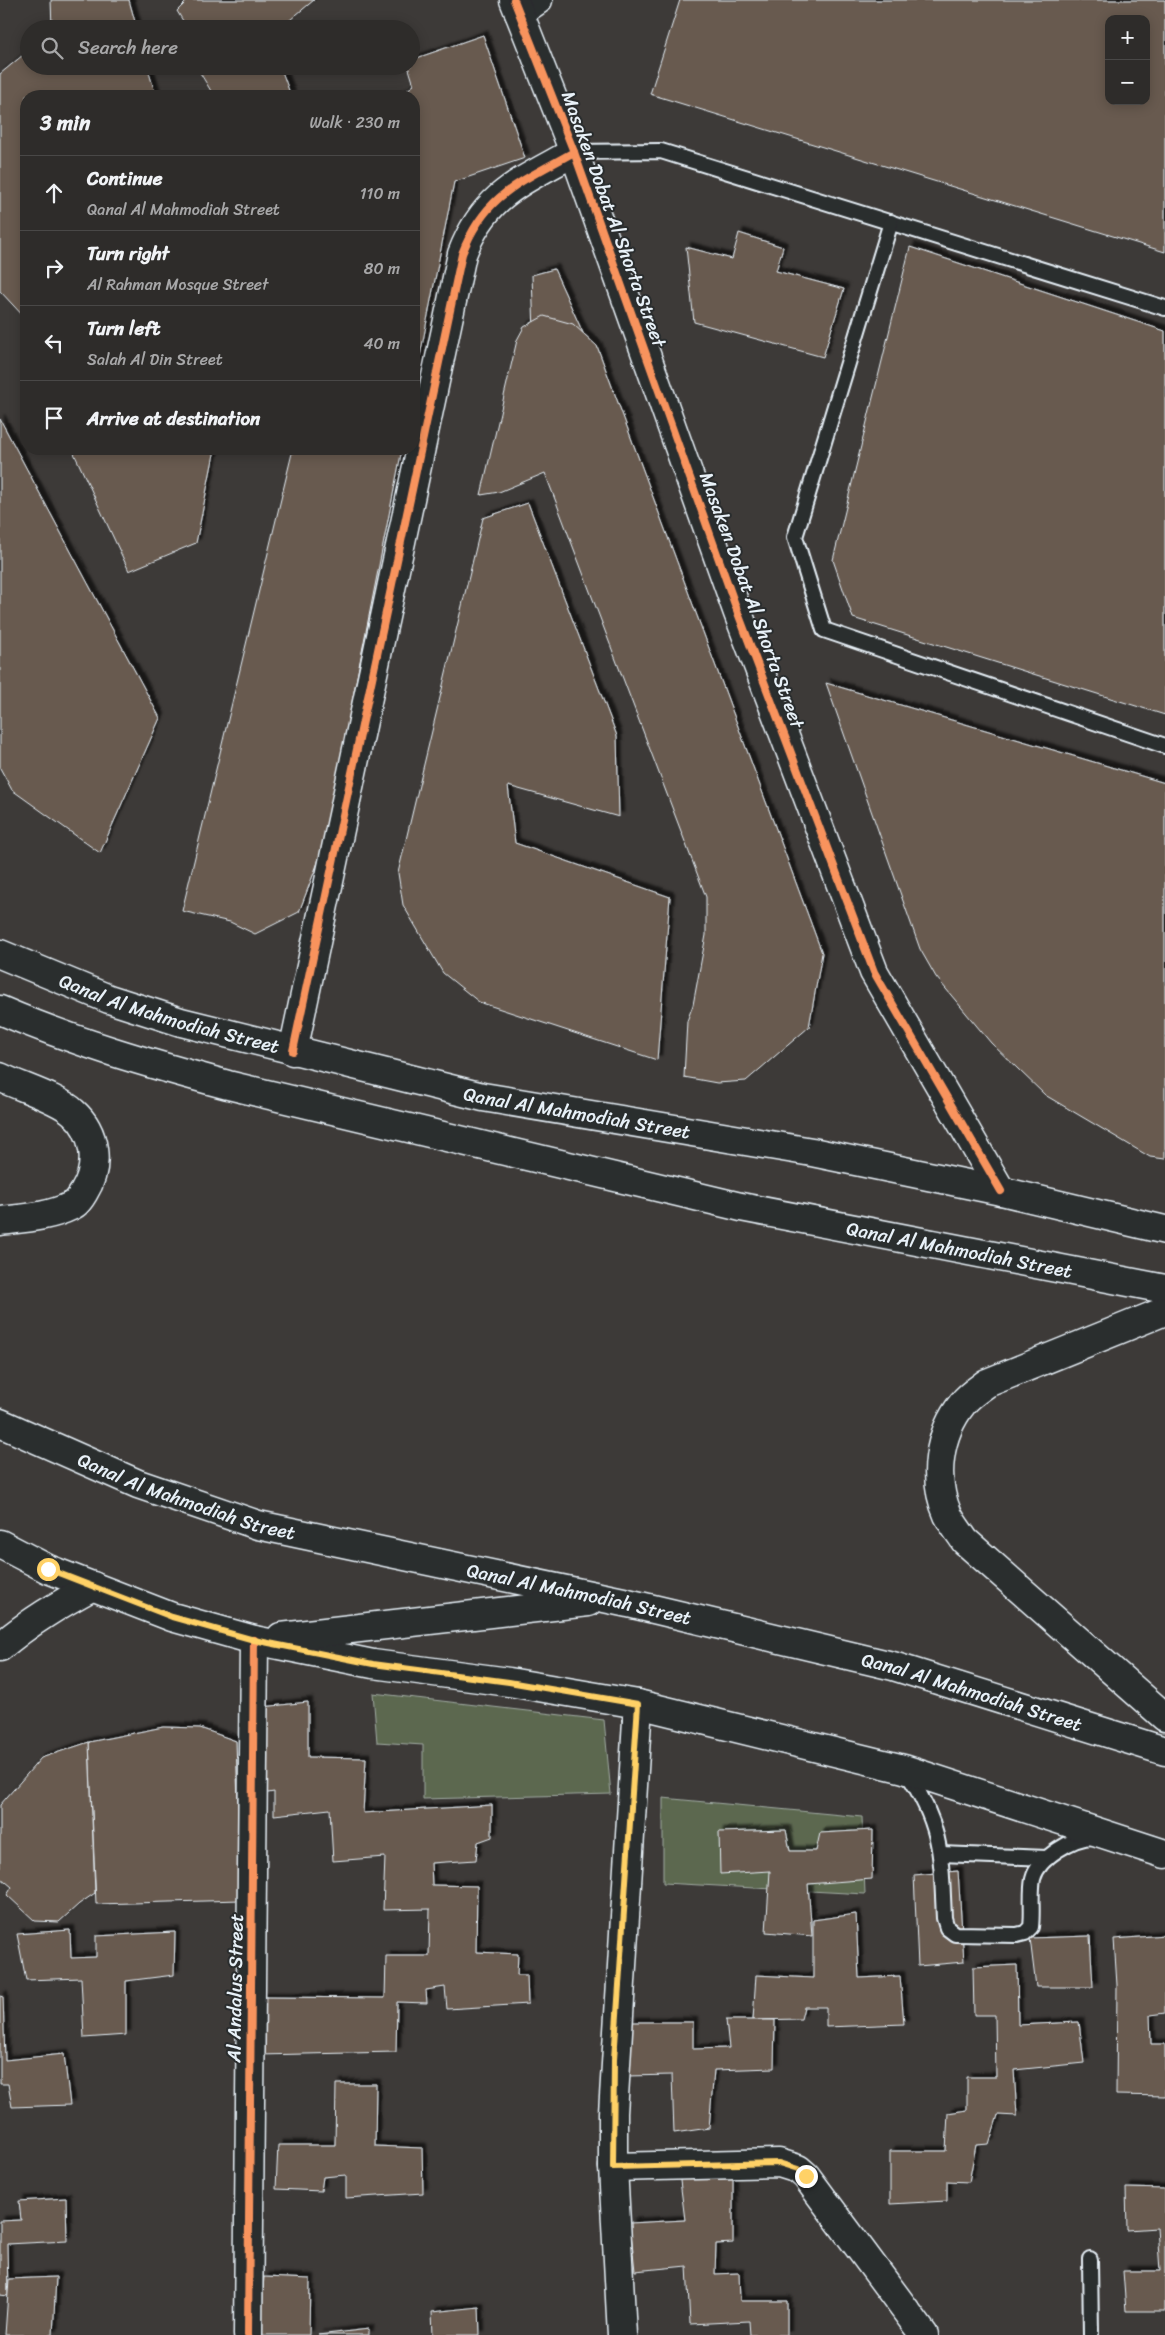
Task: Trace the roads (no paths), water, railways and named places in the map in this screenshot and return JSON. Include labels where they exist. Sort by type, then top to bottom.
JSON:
[{"type":"main road","name":"Masaken Dobat Al Shorta Street","points":[[524,4],[574,152],[738,612],[874,972],[1001,1191]]},
{"type":"main road","points":[[420,452],[462,254],[477,222],[486,210],[504,193],[574,152]]},
{"type":"main road","points":[[293,1051],[419,455]]},
{"type":"main road","name":"Qanal Al Mahmodiah Street","points":[[0,954],[118,1002],[181,1022],[483,1097],[812,1152],[1001,1191],[1165,1230]]},
{"type":"main road","name":"Qanal Al Mahmodiah Street","points":[[0,1010],[76,1040],[237,1088],[741,1207],[1165,1289]]},
{"type":"main road","points":[[0,1077],[58,1102],[72,1111],[84,1123],[94,1154],[93,1171],[89,1184],[73,1206],[46,1215],[0,1221]]},
{"type":"main road","points":[[1165,1310],[987,1383],[964,1402],[948,1428],[939,1457],[940,1487],[946,1509],[965,1541],[1165,1717]]},
{"type":"main road","name":"Qanal Al Mahmodiah Street","points":[[0,1423],[138,1484],[258,1525],[611,1599],[893,1666],[1165,1751]]},
{"type":"main road","points":[[0,1544],[48,1569],[172,1617],[254,1640],[373,1664],[509,1682],[638,1704],[904,1768],[1165,1854]]},
{"type":"main road","points":[[0,1647],[23,1628],[57,1605],[93,1586]]},
{"type":"main road","points":[[254,1640],[611,1599]]},
{"type":"main road","name":"Al Andalus Street","points":[[248,2335],[254,1640]]},
{"type":"main road","points":[[622,2335],[613,2167],[614,2059],[638,1704]]},
{"type":"main road","points":[[613,2167],[779,2163],[798,2169],[806,2176],[924,2335]]},
{"type":"lane","points":[[574,152],[661,151],[1165,308]]},
{"type":"lane","points":[[891,222],[795,538],[824,630],[1165,746]]},
{"type":"lane","points":[[904,1768],[922,1794],[935,1823],[941,1854],[944,1918],[948,1928],[956,1934],[965,1936],[1017,1935],[1025,1932],[1031,1927],[1034,1878],[1048,1858],[1067,1844],[1082,1839],[1113,1837]]},
{"type":"lane","points":[[941,1854],[1048,1858]]},
{"type":"lane","points":[[1090,2260],[1091,2335]]}]
